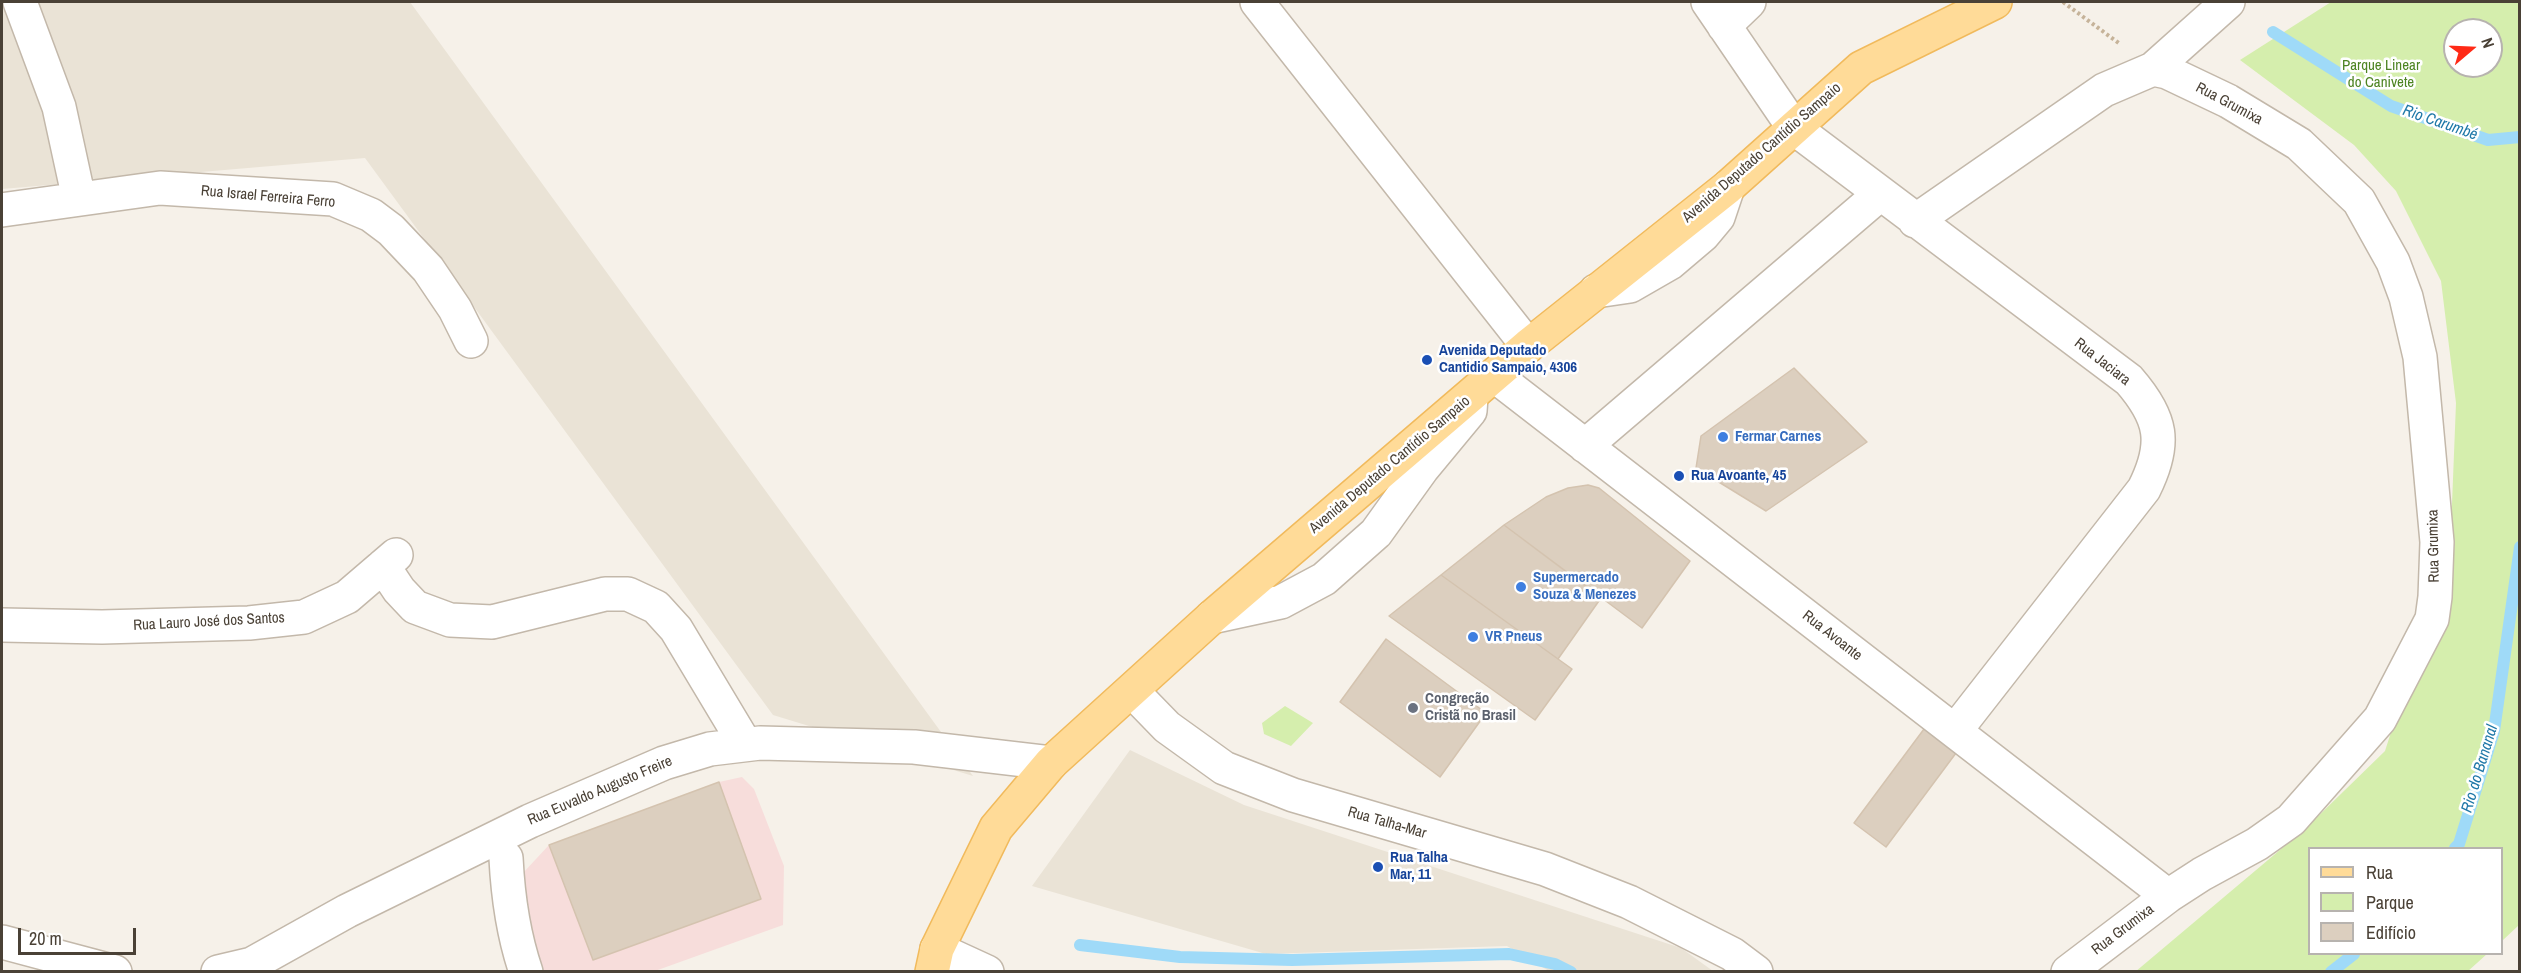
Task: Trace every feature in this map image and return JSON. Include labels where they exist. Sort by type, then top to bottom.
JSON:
[{"type":"main road","name":"Avenida Deputado Cantídio Sampaio","points":[[935,960],[996,828],[1051,763],[1212,617],[1528,346],[1728,187],[1862,68],[1995,2]]},
{"type":"street","points":[[20,2],[59,107],[79,199]]},
{"type":"street","points":[[1257,2],[1528,346]]},
{"type":"street","points":[[1716,14],[1749,2]]},
{"type":"street","points":[[1915,221],[2104,90],[2160,71],[2228,2]]},
{"type":"street","name":"Rua Jaciara","points":[[1716,14],[1794,128],[1880,195],[2129,380],[2148,403],[2158,432],[2156,466],[2144,489],[1955,731]]},
{"type":"street","name":"Rua Grumixa","points":[[2068,972],[2168,896],[2202,873],[2257,844],[2291,820],[2380,719],[2432,619],[2437,542],[2420,357],[2406,297],[2380,237],[2359,201],[2299,144],[2228,101],[2160,71]]},
{"type":"street","name":"Rua Israel Ferreira Ferro","points":[[2,210],[160,188],[333,200],[372,215],[399,238],[428,269],[455,309],[471,341]]},
{"type":"street","points":[[1585,446],[1880,195]]},
{"type":"street","points":[[1212,617],[1281,602],[1324,579],[1376,533],[1422,469],[1470,411],[1483,386]]},
{"type":"street","name":"Rua Avoante","points":[[1483,386],[1585,446],[2168,896]]},
{"type":"street","name":"Rua Lauro José dos Santos","points":[[2,625],[102,627],[249,622],[304,617],[347,597],[390,561],[399,590],[415,607],[450,620],[492,622],[605,594],[628,594],[656,607],[676,629],[745,744]]},
{"type":"street","name":"Rua Talha-Mar","points":[[1132,691],[1167,727],[1224,768],[1293,795],[1545,868],[1629,902],[1732,954],[1756,972]]},
{"type":"street","name":"Rua Euvaldo Augusto Freire","points":[[218,972],[252,964],[405,880],[540,816],[664,763],[710,749],[745,744],[914,747],[1051,763]]},
{"type":"street","points":[[506,858],[508,897],[514,936],[526,972]]},
{"type":"street","points":[[2,942],[77,968],[115,972]]},
{"type":"street","points":[[935,960],[987,972]]},
{"type":"path","points":[[2063,2],[2160,71]]},
{"type":"shaded area","points":[[2,2],[410,2],[973,776],[773,715],[365,158],[2,189]]},
{"type":"shaded area","points":[[1130,750],[1244,805],[1681,948],[1713,971],[1549,971],[1507,946],[1266,954],[1032,886]]},
{"type":"shaded area","points":[[742,777],[754,789],[784,866],[783,925],[655,971],[545,971],[538,966],[523,873],[549,845],[719,782]]},
{"type":"green space","name":"Parque Linear do Canivete","points":[[2331,2],[2519,2],[2519,925],[2503,940],[2503,847],[2308,847],[2308,955],[2486,955],[2467,972],[2135,972],[2306,828],[2385,751],[2427,620],[2452,504],[2456,403],[2441,281],[2396,191],[2354,145],[2240,60]]},
{"type":"green space","points":[[1285,706],[1313,723],[1291,746],[1264,734],[1262,723]]},
{"type":"building","points":[[1794,368],[1867,442],[1766,511],[1696,468],[1701,436]]},
{"type":"building","points":[[1588,485],[1599,488],[1690,561],[1642,628],[1504,525],[1546,497],[1568,488]]},
{"type":"building","name":"Supermercado Souza & Menezes","points":[[1504,525],[1601,598],[1558,659],[1441,575]]},
{"type":"building","name":"VR Pneus","points":[[1441,575],[1572,669],[1535,720],[1389,616]]},
{"type":"building","name":"Congreção Cristã no Brasil","points":[[1386,639],[1486,713],[1440,777],[1340,702]]},
{"type":"building","points":[[1927,725],[1959,749],[1886,847],[1854,823]]},
{"type":"building","points":[[719,782],[761,899],[593,960],[549,845]]},
{"type":"waterway","name":"Rio Carumbé","points":[[2273,32],[2391,106],[2488,140],[2520,137]]},
{"type":"waterway","name":"Rio do Bananal","points":[[2456,847],[2459,844],[2494,731],[2520,547]]},
{"type":"waterway","points":[[1080,945],[1180,957],[1292,960],[1509,954],[1555,964],[1571,972]]},
{"type":"waterway","name":"Rio do Bananal","points":[[2331,972],[2353,955]]},
{"type":"place","name":"Avenida Deputado Cantidio Sampaio, 4306","points":[[1427,360]]},
{"type":"place","name":"Fermar Carnes","points":[[1723,437]]},
{"type":"place","name":"Rua Avoante, 45","points":[[1679,476]]},
{"type":"place","name":"Supermercado Souza & Menezes","points":[[1521,587]]},
{"type":"place","name":"VR Pneus","points":[[1473,637]]},
{"type":"place","name":"Congreção Cristã no Brasil","points":[[1413,708]]},
{"type":"place","name":"Rua Talha Mar, 11","points":[[1378,867]]}]
